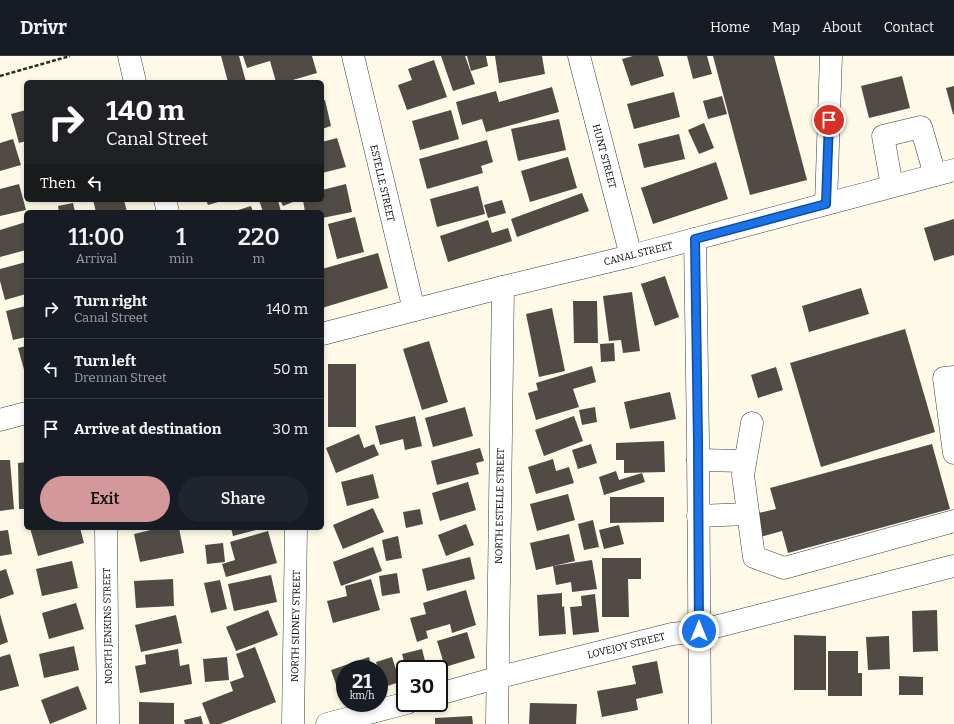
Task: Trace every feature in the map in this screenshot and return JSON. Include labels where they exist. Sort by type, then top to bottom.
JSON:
[{"type":"street","points":[[129,56],[135,80]]},
{"type":"street","name":"ESTELLE STREET","points":[[352,56],[414,310]]},
{"type":"street","name":"HUNT STREET","points":[[579,56],[631,256]]},
{"type":"street","points":[[826,204],[831,56]]},
{"type":"street","points":[[892,186],[883,136],[921,127],[944,172]]},
{"type":"street","name":"CANAL STREET","points":[[324,333],[503,287],[631,256],[944,172]]},
{"type":"street","points":[[695,239],[700,724]]},
{"type":"street","name":"NORTH ESTELLE STREET","points":[[497,724],[496,678],[503,287]]},
{"type":"street","points":[[954,377],[944,378],[954,454]]},
{"type":"street","points":[[0,420],[24,414]]},
{"type":"street","points":[[752,423],[743,475],[754,557],[784,568],[954,521]]},
{"type":"street","points":[[698,460],[745,461]]},
{"type":"street","points":[[698,516],[748,514]]},
{"type":"street","name":"NORTH JENKINS STREET","points":[[106,530],[108,724]]},
{"type":"street","name":"NORTH SIDNEY STREET","points":[[293,724],[296,530]]},
{"type":"street","name":"LOVEJOY STREET","points":[[448,691],[672,634],[699,631],[954,566]]},
{"type":"street","points":[[327,724],[396,706]]},
{"type":"path","points":[[0,76],[70,56]]},
{"type":"building","points":[[221,56],[239,56],[245,80],[227,80]]},
{"type":"building","points":[[243,56],[312,56],[317,73],[293,80],[275,80],[270,61],[247,68]]},
{"type":"building","points":[[441,56],[465,56],[475,84],[453,91]]},
{"type":"building","points":[[467,56],[486,56],[488,66],[471,71]]},
{"type":"building","points":[[495,56],[542,56],[545,74],[499,83]]},
{"type":"building","points":[[633,56],[658,56],[664,76],[631,86],[622,59]]},
{"type":"building","points":[[687,56],[707,56],[712,74],[693,79]]},
{"type":"building","points":[[713,56],[774,56],[807,180],[750,195]]},
{"type":"building","points":[[434,60],[447,97],[407,110],[398,85],[412,80],[408,69]]},
{"type":"building","points":[[902,76],[910,108],[869,118],[861,86]]},
{"type":"building","points":[[954,86],[954,114],[953,114],[946,88]]},
{"type":"building","points":[[552,87],[559,112],[486,132],[482,119],[462,125],[456,102],[496,91],[499,102]]},
{"type":"building","points":[[674,92],[680,117],[634,129],[627,104]]},
{"type":"building","points":[[722,96],[727,114],[708,119],[703,101]]},
{"type":"building","points":[[324,100],[331,126],[324,128]]},
{"type":"building","points":[[451,110],[459,139],[420,150],[412,121]]},
{"type":"building","points":[[24,111],[24,142],[19,143],[11,114]]},
{"type":"building","points":[[559,119],[566,150],[518,161],[511,129]]},
{"type":"building","points":[[704,123],[714,148],[699,154],[688,130]]},
{"type":"building","points":[[679,134],[685,159],[644,168],[638,144]]},
{"type":"building","points":[[337,138],[346,167],[324,172],[324,141]]},
{"type":"building","points":[[13,139],[21,165],[0,171],[0,143]]},
{"type":"building","points":[[487,140],[493,162],[481,166],[483,173],[427,189],[419,159]]},
{"type":"building","points":[[568,157],[577,188],[530,202],[521,171]]},
{"type":"building","points":[[716,162],[728,199],[653,224],[641,188]]},
{"type":"building","points":[[19,184],[26,210],[0,216],[0,189]]},
{"type":"building","points":[[346,184],[352,212],[324,218],[324,210],[305,210],[303,202],[324,202],[324,190]]},
{"type":"building","points":[[478,186],[485,214],[437,227],[430,199]]},
{"type":"building","points":[[582,193],[589,211],[517,237],[511,219]]},
{"type":"building","points":[[502,200],[506,213],[488,218],[484,205]]},
{"type":"building","points":[[94,202],[124,202],[126,210],[96,210]]},
{"type":"building","points":[[207,202],[218,202],[208,205]]},
{"type":"building","points":[[260,202],[278,202],[280,210],[262,210]]},
{"type":"building","points":[[281,202],[293,202],[283,206]]},
{"type":"building","points":[[73,203],[75,210],[59,210],[58,206]]},
{"type":"building","points":[[251,206],[252,210],[238,210]]},
{"type":"building","points":[[355,217],[364,252],[337,259],[328,224]]},
{"type":"building","points":[[954,219],[954,255],[934,261],[924,228]]},
{"type":"building","points":[[488,220],[492,233],[508,228],[512,241],[448,262],[440,236]]},
{"type":"building","points":[[24,223],[24,251],[0,257],[0,230]]},
{"type":"building","points":[[378,253],[388,288],[324,307],[324,268]]},
{"type":"building","points":[[24,263],[24,295],[5,300],[0,281],[0,269]]},
{"type":"building","points":[[665,276],[679,317],[655,326],[641,284]]},
{"type":"building","points":[[861,288],[869,314],[809,332],[802,306]]},
{"type":"building","points":[[632,292],[640,351],[623,353],[621,340],[609,341],[603,296]]},
{"type":"building","points":[[573,301],[597,301],[598,343],[574,343]]},
{"type":"building","points":[[24,306],[24,337],[13,340],[6,311]]},
{"type":"building","points":[[552,308],[565,371],[539,377],[526,314]]},
{"type":"building","points":[[905,329],[935,432],[821,467],[790,363]]},
{"type":"building","points":[[429,341],[448,402],[422,410],[403,349]]},
{"type":"building","points":[[614,343],[615,361],[601,362],[600,344]]},
{"type":"building","points":[[24,346],[24,369],[18,348]]},
{"type":"building","points":[[328,364],[356,364],[356,427],[328,427]]},
{"type":"building","points":[[592,366],[596,382],[573,389],[579,407],[536,420],[528,393],[538,390],[536,383]]},
{"type":"building","points":[[776,367],[783,390],[758,398],[751,375]]},
{"type":"building","points":[[670,392],[676,419],[630,429],[624,402]]},
{"type":"building","points":[[465,407],[473,436],[433,447],[425,418]]},
{"type":"building","points":[[595,407],[597,422],[582,425],[579,410]]},
{"type":"building","points":[[415,416],[422,446],[405,450],[403,439],[380,445],[375,426]]},
{"type":"building","points":[[574,416],[583,441],[544,456],[535,430]]},
{"type":"building","points":[[359,434],[364,448],[374,444],[379,455],[336,473],[326,448]]},
{"type":"building","points":[[664,441],[665,472],[624,473],[624,460],[616,460],[616,443]]},
{"type":"building","points":[[591,444],[597,463],[578,469],[572,450]]},
{"type":"building","points":[[932,444],[950,509],[788,553],[782,531],[760,537],[754,514],[776,509],[770,488]]},
{"type":"building","points":[[480,448],[484,461],[476,463],[479,474],[437,485],[431,461]]},
{"type":"building","points":[[553,459],[556,471],[569,467],[574,483],[536,494],[528,467]]},
{"type":"building","points":[[0,460],[10,460],[14,509],[0,511]]},
{"type":"building","points":[[24,462],[24,509],[19,509],[18,463]]},
{"type":"building","points":[[616,471],[619,480],[642,473],[645,482],[604,495],[599,477]]},
{"type":"building","points":[[373,474],[379,498],[347,506],[341,482]]},
{"type":"building","points":[[468,482],[476,510],[440,521],[432,493]]},
{"type":"building","points":[[568,494],[575,520],[537,531],[530,504]]},
{"type":"building","points":[[610,497],[664,497],[664,522],[610,523]]},
{"type":"building","points":[[373,508],[384,532],[343,549],[333,525]]},
{"type":"building","points":[[420,509],[423,524],[406,528],[403,512]]},
{"type":"building","points":[[593,520],[599,547],[584,550],[578,524]]},
{"type":"building","points":[[466,524],[474,545],[446,556],[438,535]]},
{"type":"building","points":[[619,525],[624,544],[604,549],[599,530]]},
{"type":"building","points":[[8,530],[12,554],[0,556],[0,531]]},
{"type":"building","points":[[31,530],[81,530],[84,543],[38,556]]},
{"type":"building","points":[[151,530],[179,530],[184,553],[140,562],[134,534]]},
{"type":"building","points":[[232,530],[256,530],[233,536]]},
{"type":"building","points":[[268,531],[277,563],[226,577],[222,564],[235,560],[230,542]]},
{"type":"building","points":[[569,534],[575,561],[536,570],[530,543]]},
{"type":"building","points":[[398,536],[402,558],[386,561],[382,540]]},
{"type":"building","points":[[223,543],[225,562],[207,564],[205,545]]},
{"type":"building","points":[[373,547],[382,571],[341,586],[333,562]]},
{"type":"building","points":[[470,557],[475,579],[427,591],[422,569]]},
{"type":"building","points":[[602,558],[641,558],[641,579],[628,579],[629,617],[602,617]]},
{"type":"building","points":[[592,560],[597,589],[572,592],[571,582],[556,585],[553,566]]},
{"type":"building","points":[[72,561],[78,588],[42,596],[36,569]]},
{"type":"building","points":[[6,569],[14,594],[0,599],[0,571]]},
{"type":"building","points":[[397,573],[400,593],[382,596],[379,576]]},
{"type":"building","points":[[271,575],[277,602],[234,611],[228,584]]},
{"type":"building","points":[[173,579],[174,606],[136,608],[134,581]]},
{"type":"building","points":[[371,579],[380,610],[333,623],[327,601],[347,596],[345,586]]},
{"type":"building","points":[[220,580],[227,609],[211,613],[204,583]]},
{"type":"building","points":[[466,590],[476,625],[452,633],[450,624],[426,631],[428,638],[417,642],[410,618],[426,614],[423,603]]},
{"type":"building","points":[[562,593],[562,607],[564,606],[566,634],[539,636],[537,595]]},
{"type":"building","points":[[595,594],[599,632],[573,635],[570,607],[582,606],[581,596]]},
{"type":"building","points":[[76,603],[84,629],[49,639],[42,613]]},
{"type":"building","points":[[268,610],[278,635],[236,651],[226,627]]},
{"type":"building","points":[[937,610],[938,651],[913,652],[912,611]]},
{"type":"building","points":[[0,614],[8,642],[0,645]]},
{"type":"building","points":[[176,615],[182,643],[141,652],[135,625]]},
{"type":"building","points":[[467,632],[475,658],[448,666],[448,660],[443,660],[437,641]]},
{"type":"building","points":[[794,635],[826,636],[826,690],[794,690]]},
{"type":"building","points":[[889,636],[890,669],[868,670],[866,637]]},
{"type":"building","points":[[74,646],[79,670],[44,678],[39,654]]},
{"type":"building","points":[[255,647],[276,702],[220,724],[210,724],[202,703],[233,691],[230,682],[244,677],[236,654]]},
{"type":"building","points":[[178,649],[180,666],[189,664],[192,684],[140,693],[135,666],[146,664],[145,655]]},
{"type":"building","points":[[422,649],[425,660],[404,660],[402,654]]},
{"type":"building","points":[[828,651],[858,651],[858,673],[862,673],[862,696],[828,696]]},
{"type":"building","points":[[10,654],[19,686],[0,691],[0,657]]},
{"type":"building","points":[[227,657],[229,680],[205,682],[203,659]]},
{"type":"building","points":[[369,657],[370,660],[360,660]]},
{"type":"building","points":[[392,657],[396,670],[396,683],[388,686],[388,660],[382,660]]},
{"type":"building","points":[[657,661],[663,693],[636,699],[638,710],[602,717],[597,691],[636,684],[632,666]]},
{"type":"building","points":[[336,668],[336,684],[331,670]]},
{"type":"building","points":[[899,676],[923,677],[923,695],[899,695]]},
{"type":"building","points":[[78,686],[87,709],[50,724],[41,700]]},
{"type":"building","points":[[139,702],[174,703],[174,724],[139,724]]},
{"type":"building","points":[[530,703],[577,704],[576,724],[529,724]]},
{"type":"building","points":[[201,716],[203,724],[185,724],[184,720]]},
{"type":"building","points":[[472,716],[473,724],[435,724],[435,718]]},
{"type":"route","points":[[699,631],[695,239],[826,204],[829,120]]}]
